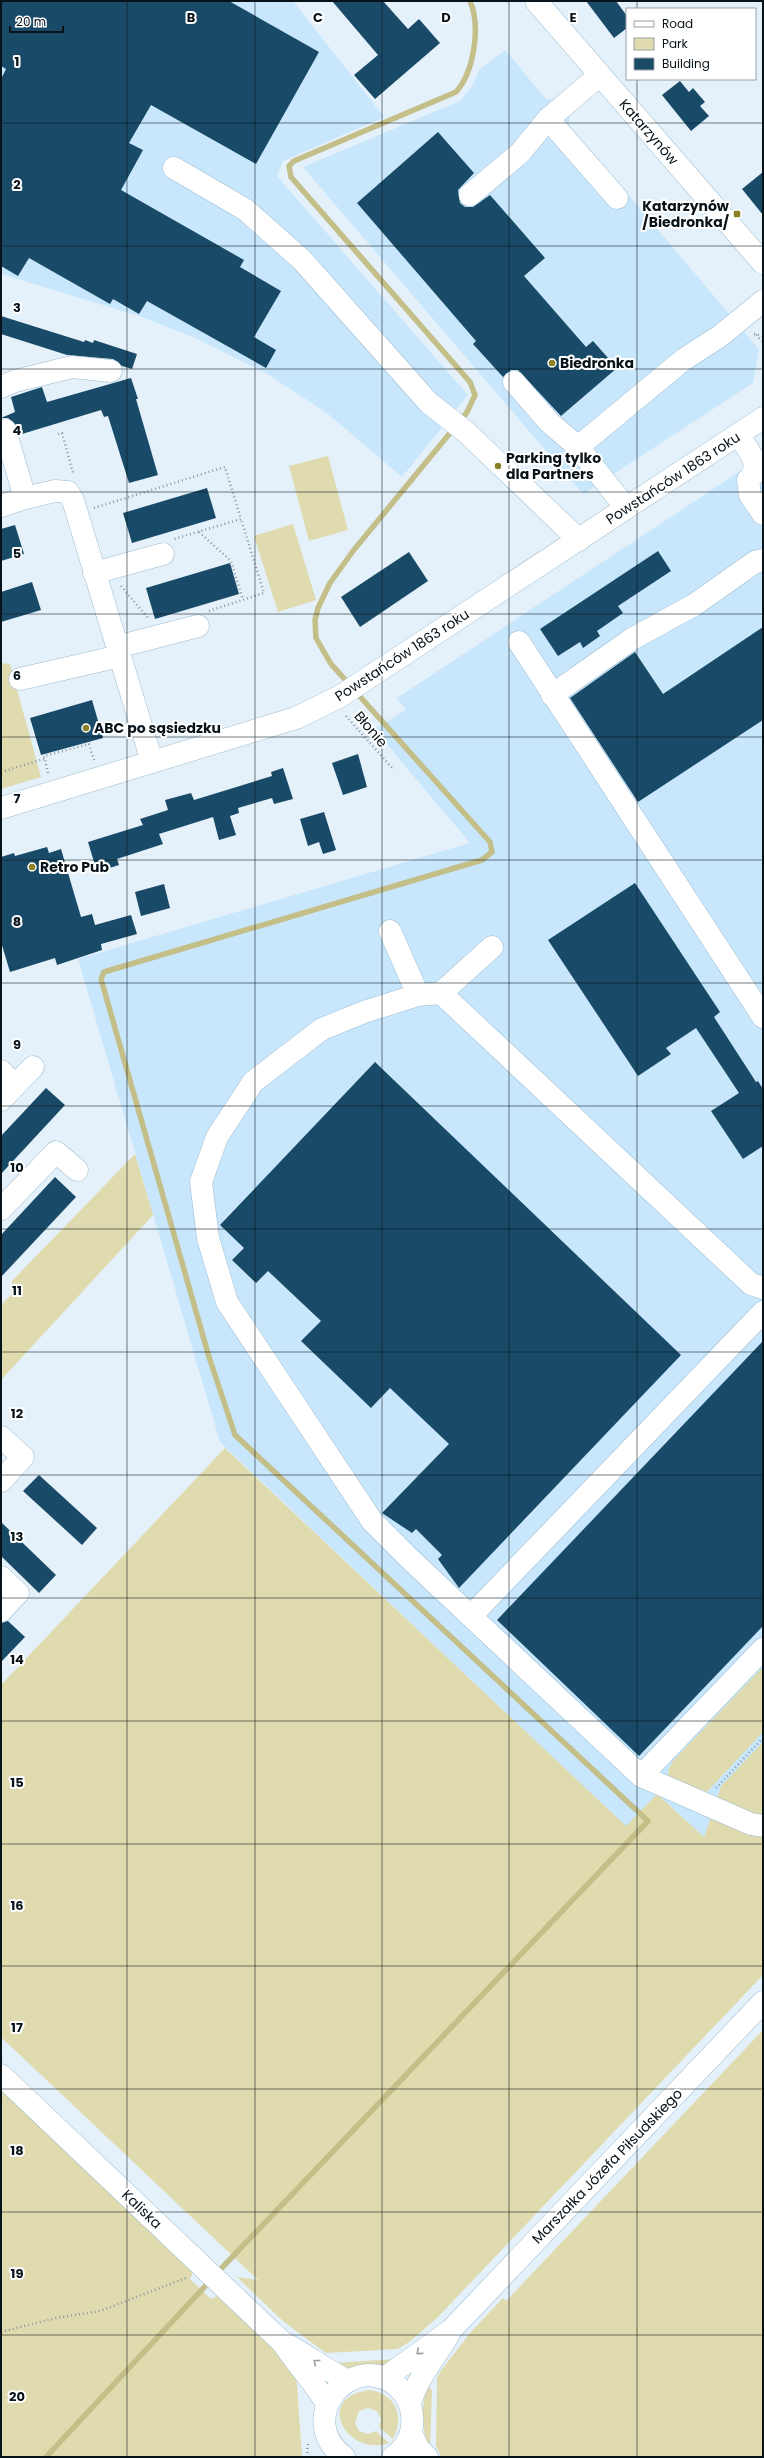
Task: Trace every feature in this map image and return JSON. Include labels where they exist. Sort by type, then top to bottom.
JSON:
[{"type":"street","name":"Katarzynów","points":[[536,1],[763,263]]},
{"type":"street","points":[[470,195],[520,153],[548,119],[600,74]]},
{"type":"street","points":[[548,119],[617,198]]},
{"type":"street","points":[[174,168],[246,210],[302,260],[429,403],[466,432],[579,540]]},
{"type":"street","points":[[578,447],[683,360],[720,336],[763,301]]},
{"type":"street","points":[[1,387],[15,381],[72,367],[111,371]]},
{"type":"street","points":[[514,382],[549,422],[578,447],[626,508]]},
{"type":"street","name":"Powstańców 1863 roku","points":[[1,808],[296,718],[336,699],[763,418]]},
{"type":"street","points":[[4,430],[25,498]]},
{"type":"street","points":[[738,435],[756,461],[759,483],[748,480],[750,495],[763,514]]},
{"type":"street","points":[[1,506],[25,498],[55,491],[68,492],[74,500],[94,573],[152,762]]},
{"type":"street","points":[[94,573],[167,547]]},
{"type":"street","points":[[552,695],[632,639],[694,605],[755,562],[763,560]]},
{"type":"street","points":[[20,679],[118,652],[203,619]]},
{"type":"street","points":[[519,642],[552,695],[763,1017]]},
{"type":"street","points":[[390,931],[418,995]]},
{"type":"street","points":[[492,947],[441,994],[418,995],[364,1012],[322,1029],[253,1082],[217,1137],[201,1182],[208,1238],[227,1302],[372,1521],[641,1776],[751,1824],[763,1826]]},
{"type":"street","points":[[441,994],[751,1284],[763,1288]]},
{"type":"street","points":[[6,1086],[33,1067]]},
{"type":"street","points":[[1,1209],[56,1152],[77,1170]]},
{"type":"street","points":[[471,1616],[763,1312]]},
{"type":"street","points":[[1,1437],[23,1457],[1,1481]]},
{"type":"street","points":[[1,1577],[18,1593],[1,1611]]},
{"type":"street","points":[[641,1776],[763,1649]]},
{"type":"street","name":"Marszałka Józefa Piłsudskiego","points":[[378,2377],[389,2375],[451,2330],[763,2002]]},
{"type":"street","name":"Kaliska","points":[[1,2075],[283,2343],[327,2404]]},
{"type":"street","name":"Marszałka Józefa Piłsudskiego","points":[[410,2404],[418,2379],[434,2360],[451,2330]]},
{"type":"street","name":"Kaliska","points":[[283,2343],[308,2355],[332,2373],[349,2381]]},
{"type":"street","points":[[333,2453],[325,2429],[327,2404],[338,2388],[349,2381],[363,2376],[378,2377],[394,2384],[410,2404],[412,2418],[411,2433],[406,2444],[393,2457]]},
{"type":"street","points":[[411,2433],[418,2448],[427,2457]]},
{"type":"path","points":[[754,334],[763,342]]},
{"type":"path","points":[[58,434],[62,433],[74,478],[68,492]]},
{"type":"path","points":[[92,508],[225,467],[264,593],[243,600],[203,619]]},
{"type":"path","points":[[167,547],[199,532],[241,519]]},
{"type":"path","points":[[199,532],[231,561],[243,600]]},
{"type":"path","points":[[118,581],[120,586],[152,623]]},
{"type":"path","name":"Błonie","points":[[336,699],[394,770]]},
{"type":"path","points":[[1,772],[44,759],[44,756],[89,744],[96,764]]},
{"type":"path","points":[[44,759],[49,777]]},
{"type":"path","points":[[714,1790],[763,1738]]},
{"type":"path","points":[[1,2332],[56,2318],[100,2311],[189,2277],[201,2265]]},
{"type":"shaded area","points":[[1,1],[293,1],[384,117],[283,161],[277,176],[468,395],[402,477],[327,413],[264,372],[193,337],[139,316],[1,274]]},
{"type":"shaded area","points":[[505,50],[546,99],[557,100],[569,113],[569,125],[759,349],[753,383],[583,494],[303,167],[460,101],[472,86],[480,69]]},
{"type":"shaded area","points":[[763,456],[763,1892],[657,1794],[626,1827],[220,1442],[78,959],[470,843],[374,729],[406,710],[397,698]]},
{"type":"green space","points":[[328,456],[348,530],[309,541],[289,466]]},
{"type":"green space","points":[[293,524],[316,600],[278,612],[254,536]]},
{"type":"green space","points":[[1,663],[10,664],[41,777],[1,789]]},
{"type":"green space","points":[[135,1154],[153,1215],[1,1380],[1,1305],[11,1295],[12,1281]]},
{"type":"green space","points":[[225,1448],[626,1826],[657,1794],[704,1837],[712,1814],[763,1835],[763,1975],[437,2318],[409,2342],[398,2349],[326,2353],[284,2322],[237,2277],[258,2280],[1,2037],[1,1685]]},
{"type":"green space","points":[[763,1667],[763,1732],[706,1793],[669,1778],[668,1771],[672,1762]]},
{"type":"green space","points":[[763,1742],[763,1817],[716,1801],[721,1786]]},
{"type":"green space","points":[[763,2030],[763,2457],[441,2457],[436,2445],[437,2378],[440,2372],[470,2333],[503,2298],[506,2301]]},
{"type":"green space","points":[[1,2088],[193,2272],[190,2279],[211,2299],[217,2296],[296,2370],[302,2457],[1,2457]]},
{"type":"green space","points":[[397,2359],[390,2365],[345,2368],[334,2363]]},
{"type":"green space","points":[[428,2385],[432,2391],[430,2450],[423,2425],[425,2393]]},
{"type":"green space","points":[[370,2390],[379,2392],[392,2401],[398,2415],[397,2431],[393,2439],[379,2427],[381,2419],[377,2411],[368,2408],[359,2411],[355,2423],[359,2431],[368,2434],[376,2431],[389,2443],[374,2445],[361,2442],[350,2435],[342,2425],[340,2414],[343,2403],[352,2395]]},
{"type":"building","points":[[1,1],[229,1],[319,52],[256,164],[151,105],[129,143],[143,150],[121,190],[244,260],[240,267],[281,291],[254,337],[276,350],[266,368],[147,301],[139,314],[113,299],[110,304],[29,258],[18,276],[1,266],[1,79],[6,69],[1,66]]},
{"type":"building","points":[[332,1],[383,1],[408,29],[419,19],[440,43],[375,99],[354,75],[378,55]]},
{"type":"building","points":[[586,1],[616,1],[626,15],[626,29],[614,38]]},
{"type":"building","points":[[680,81],[689,92],[693,88],[705,102],[700,106],[709,116],[691,131],[662,95]]},
{"type":"building","points":[[438,132],[474,173],[458,190],[460,203],[465,207],[473,207],[490,195],[545,258],[524,276],[586,347],[593,341],[617,368],[561,416],[518,370],[511,370],[503,377],[473,344],[476,341],[357,203]]},
{"type":"building","points":[[763,172],[763,215],[742,189]]},
{"type":"building","points":[[1,316],[84,342],[85,340],[93,343],[94,340],[137,354],[132,369],[122,366],[113,359],[67,355],[1,334]]},
{"type":"building","points":[[131,378],[158,475],[129,483],[108,416],[104,417],[101,410],[22,434],[20,425],[17,426],[8,418],[1,418],[15,412],[11,397],[42,387],[47,402]]},
{"type":"building","points":[[207,488],[216,518],[132,543],[123,513]]},
{"type":"building","points":[[15,525],[24,554],[1,561],[1,529]]},
{"type":"building","points":[[658,551],[671,571],[618,606],[623,613],[597,631],[600,636],[583,648],[580,642],[558,656],[540,629]]},
{"type":"building","points":[[409,552],[428,581],[360,627],[341,597]]},
{"type":"building","points":[[230,563],[239,594],[155,619],[146,588]]},
{"type":"building","points":[[32,582],[41,610],[1,622],[1,592]]},
{"type":"building","points":[[763,627],[763,720],[638,802],[570,698],[635,652],[663,694]]},
{"type":"building","points":[[92,700],[103,738],[41,755],[30,718]]},
{"type":"building","points":[[358,754],[367,787],[343,795],[332,763]]},
{"type":"building","points":[[283,768],[293,799],[274,804],[272,798],[238,808],[239,813],[230,816],[236,835],[219,840],[213,817],[159,834],[163,844],[117,859],[119,865],[97,872],[88,842],[143,825],[140,819],[168,810],[165,800],[191,793],[194,800],[272,776],[271,772]]},
{"type":"building","points":[[324,812],[336,850],[323,854],[319,842],[308,846],[300,819]]},
{"type":"building","points":[[47,847],[49,853],[61,849],[81,917],[92,914],[95,925],[131,915],[137,934],[101,944],[102,950],[57,965],[55,958],[10,972],[1,942],[1,857],[14,853],[15,856]]},
{"type":"building","points":[[635,883],[720,1012],[714,1017],[756,1082],[758,1081],[763,1089],[763,1146],[743,1159],[711,1111],[739,1093],[696,1028],[666,1048],[671,1054],[638,1076],[548,940]]},
{"type":"building","points":[[164,884],[170,908],[141,916],[135,892]]},
{"type":"building","points":[[375,1062],[681,1355],[459,1588],[438,1559],[442,1555],[416,1529],[412,1533],[382,1513],[449,1444],[390,1388],[371,1408],[301,1341],[321,1321],[268,1271],[256,1283],[232,1260],[244,1248],[220,1225]]},
{"type":"building","points":[[46,1088],[65,1105],[1,1174],[1,1136]]},
{"type":"building","points":[[55,1177],[76,1197],[1,1277],[1,1235]]},
{"type":"building","points":[[763,1341],[763,1626],[639,1756],[497,1620]]},
{"type":"building","points":[[39,1475],[97,1528],[82,1545],[23,1491]]},
{"type":"building","points":[[1,1522],[56,1575],[39,1593],[1,1556]]},
{"type":"building","points":[[8,1621],[25,1637],[1,1662],[1,1623]]},
{"type":"waterway","points":[[460,421],[467,412],[475,395],[470,382],[291,177],[289,166],[294,161],[456,92],[467,73],[474,48],[475,23],[470,1]]},
{"type":"waterway","points":[[350,685],[331,664],[316,638],[315,620],[318,608],[330,583],[353,551],[455,427]]},
{"type":"waterway","points":[[216,2274],[648,1821],[235,1435],[209,1357],[101,979],[104,972],[482,860],[492,852],[490,842],[355,691]]},
{"type":"waterway","points":[[46,2457],[210,2281]]},
{"type":"place","name":"Katarzynów /Biedronka/","points":[[737,214]]},
{"type":"place","name":"Biedronka","points":[[552,363]]},
{"type":"place","name":"Parking tylko dla Partners","points":[[498,466]]},
{"type":"place","name":"ABC po sąsiedzku","points":[[86,728]]},
{"type":"place","name":"Retro Pub","points":[[32,867]]}]
